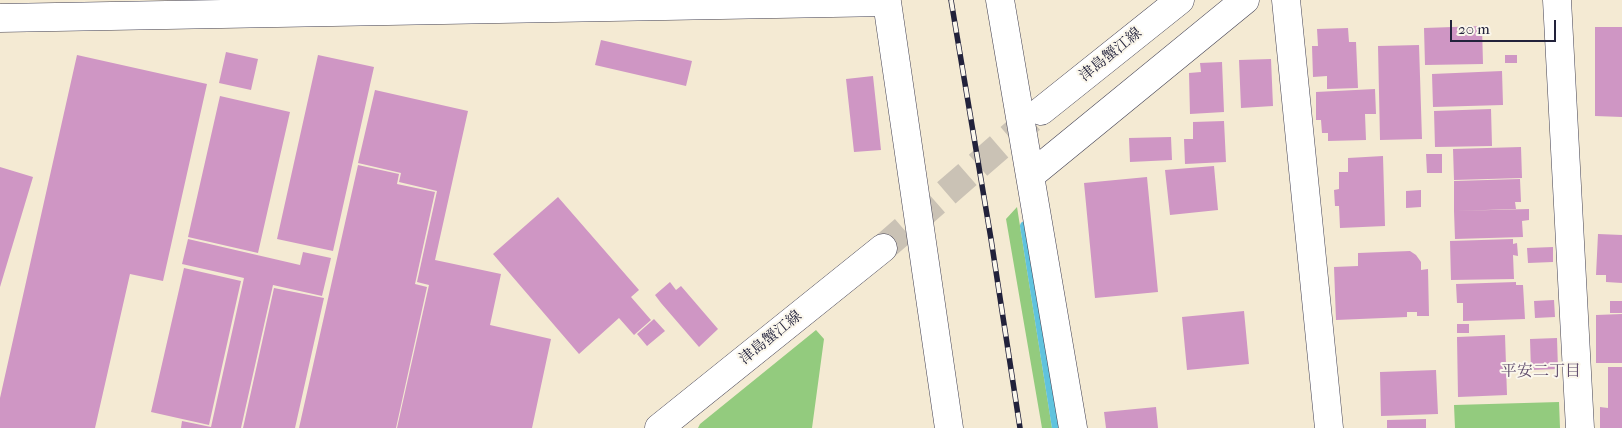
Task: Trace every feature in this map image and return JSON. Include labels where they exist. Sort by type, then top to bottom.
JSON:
[{"type":"street","points":[[1000,0],[1073,428]]},
{"type":"street","name":"津島蟹江線","points":[[1041,111],[1180,0]]},
{"type":"street","points":[[1031,176],[1246,0]]},
{"type":"street","points":[[1286,0],[1329,428]]},
{"type":"street","points":[[1557,0],[1580,428]]},
{"type":"street","points":[[0,18],[887,2],[949,428]]},
{"type":"street","name":"津島蟹江線","points":[[659,428],[882,248]]},
{"type":"green space","points":[[1017,207],[1052,428],[1042,428],[1006,219]]},
{"type":"green space","points":[[816,330],[824,339],[812,428],[698,428],[700,424]]},
{"type":"green space","points":[[1559,402],[1560,428],[1455,428],[1454,405]]},
{"type":"building","points":[[1482,26],[1483,64],[1425,65],[1424,28]]},
{"type":"building","points":[[1595,27],[1622,27],[1622,117],[1595,116]]},
{"type":"building","points":[[1348,28],[1349,42],[1356,42],[1358,88],[1327,89],[1327,76],[1313,77],[1312,46],[1318,46],[1317,29]]},
{"type":"building","points":[[601,40],[692,61],[686,86],[595,65]]},
{"type":"building","points":[[1419,45],[1422,139],[1380,140],[1378,46]]},
{"type":"building","points":[[226,52],[258,59],[251,90],[219,83]]},
{"type":"building","points":[[77,55],[207,84],[163,281],[130,274],[95,428],[0,428],[0,398]]},
{"type":"building","points":[[318,55],[374,67],[333,251],[277,239]]},
{"type":"building","points":[[1505,55],[1517,55],[1517,63],[1505,63]]},
{"type":"building","points":[[1271,59],[1273,106],[1241,108],[1239,60]]},
{"type":"building","points":[[1222,62],[1224,112],[1190,114],[1189,73],[1201,72],[1200,63]]},
{"type":"building","points":[[1502,71],[1503,105],[1433,107],[1432,74]]},
{"type":"building","points":[[873,76],[881,150],[854,152],[846,79]]},
{"type":"building","points":[[1375,89],[1376,114],[1365,114],[1366,140],[1328,141],[1328,133],[1322,133],[1321,120],[1316,120],[1316,92]]},
{"type":"building","points":[[375,90],[468,111],[435,260],[501,274],[490,325],[551,339],[532,428],[397,428],[429,285],[417,282],[437,191],[399,182],[401,173],[358,163]]},
{"type":"building","points":[[220,96],[290,112],[258,253],[188,237]]},
{"type":"building","points":[[1491,109],[1492,146],[1435,147],[1434,111]]},
{"type":"building","points":[[1224,121],[1226,162],[1185,164],[1184,139],[1193,139],[1193,122]]},
{"type":"building","points":[[1171,137],[1172,160],[1130,162],[1129,138]]},
{"type":"building","points":[[1521,147],[1522,178],[1454,180],[1453,149]]},
{"type":"building","points":[[1426,154],[1442,154],[1442,173],[1427,173]]},
{"type":"building","points":[[1383,156],[1385,226],[1340,228],[1339,206],[1335,206],[1334,190],[1339,189],[1339,172],[1348,172],[1348,158]]},
{"type":"building","points":[[358,165],[399,174],[397,184],[435,192],[415,284],[427,287],[396,428],[299,428]]},
{"type":"building","points":[[1214,166],[1218,210],[1170,215],[1165,170]]},
{"type":"building","points":[[0,167],[33,177],[0,287]]},
{"type":"building","points":[[1147,177],[1158,292],[1095,298],[1084,183]]},
{"type":"building","points":[[1520,179],[1521,202],[1515,202],[1516,209],[1454,211],[1454,181]]},
{"type":"building","points":[[1421,190],[1421,207],[1406,208],[1406,191]]},
{"type":"building","points":[[558,197],[639,290],[631,297],[651,320],[634,335],[619,318],[579,354],[493,254]]},
{"type":"building","points":[[1529,209],[1529,220],[1522,221],[1523,237],[1455,239],[1454,211]]},
{"type":"building","points":[[1598,234],[1622,235],[1622,283],[1606,282],[1606,275],[1596,275]]},
{"type":"building","points":[[188,239],[300,265],[303,252],[331,258],[322,296],[273,285],[241,428],[181,428],[182,421],[211,427],[244,278],[182,264]]},
{"type":"building","points":[[1513,239],[1513,244],[1517,243],[1518,256],[1513,255],[1514,279],[1451,280],[1450,241]]},
{"type":"building","points":[[1553,247],[1553,262],[1528,263],[1527,248]]},
{"type":"building","points":[[1410,251],[1421,262],[1421,270],[1428,269],[1429,316],[1417,316],[1417,312],[1407,312],[1407,317],[1336,320],[1334,267],[1358,266],[1358,253]]},
{"type":"building","points":[[184,268],[241,281],[209,425],[151,412]]},
{"type":"building","points":[[670,282],[676,290],[681,286],[718,329],[699,347],[655,295]]},
{"type":"building","points":[[1516,282],[1516,285],[1523,285],[1525,319],[1463,321],[1463,303],[1457,303],[1456,284]]},
{"type":"building","points":[[274,288],[324,298],[295,428],[243,428]]},
{"type":"building","points":[[1554,300],[1555,317],[1535,318],[1534,301]]},
{"type":"building","points":[[1610,301],[1622,301],[1622,313],[1610,313]]},
{"type":"building","points":[[1244,311],[1249,364],[1187,370],[1182,317]]},
{"type":"building","points":[[1622,314],[1622,363],[1596,363],[1596,315]]},
{"type":"building","points":[[654,319],[665,331],[647,346],[637,334]]},
{"type":"building","points":[[1457,324],[1469,324],[1469,333],[1457,333]]},
{"type":"building","points":[[1505,335],[1507,395],[1458,397],[1457,337]]},
{"type":"building","points":[[1557,338],[1558,369],[1531,370],[1530,339]]},
{"type":"building","points":[[1608,367],[1622,367],[1622,428],[1600,428],[1600,407],[1608,408]]},
{"type":"building","points":[[1436,370],[1438,414],[1381,416],[1380,372]]},
{"type":"building","points":[[1156,407],[1158,428],[1106,428],[1104,412]]},
{"type":"building","points":[[1426,419],[1426,428],[1387,428],[1387,420]]},
{"type":"waterway","points":[[1025,226],[1057,428]]},
{"type":"tunnel","points":[[883,248],[1038,113]]},
{"type":"railway","points":[[951,0],[1020,428]]},
{"type":"district","name":"平安二丁目","points":[[1541,372]]}]
